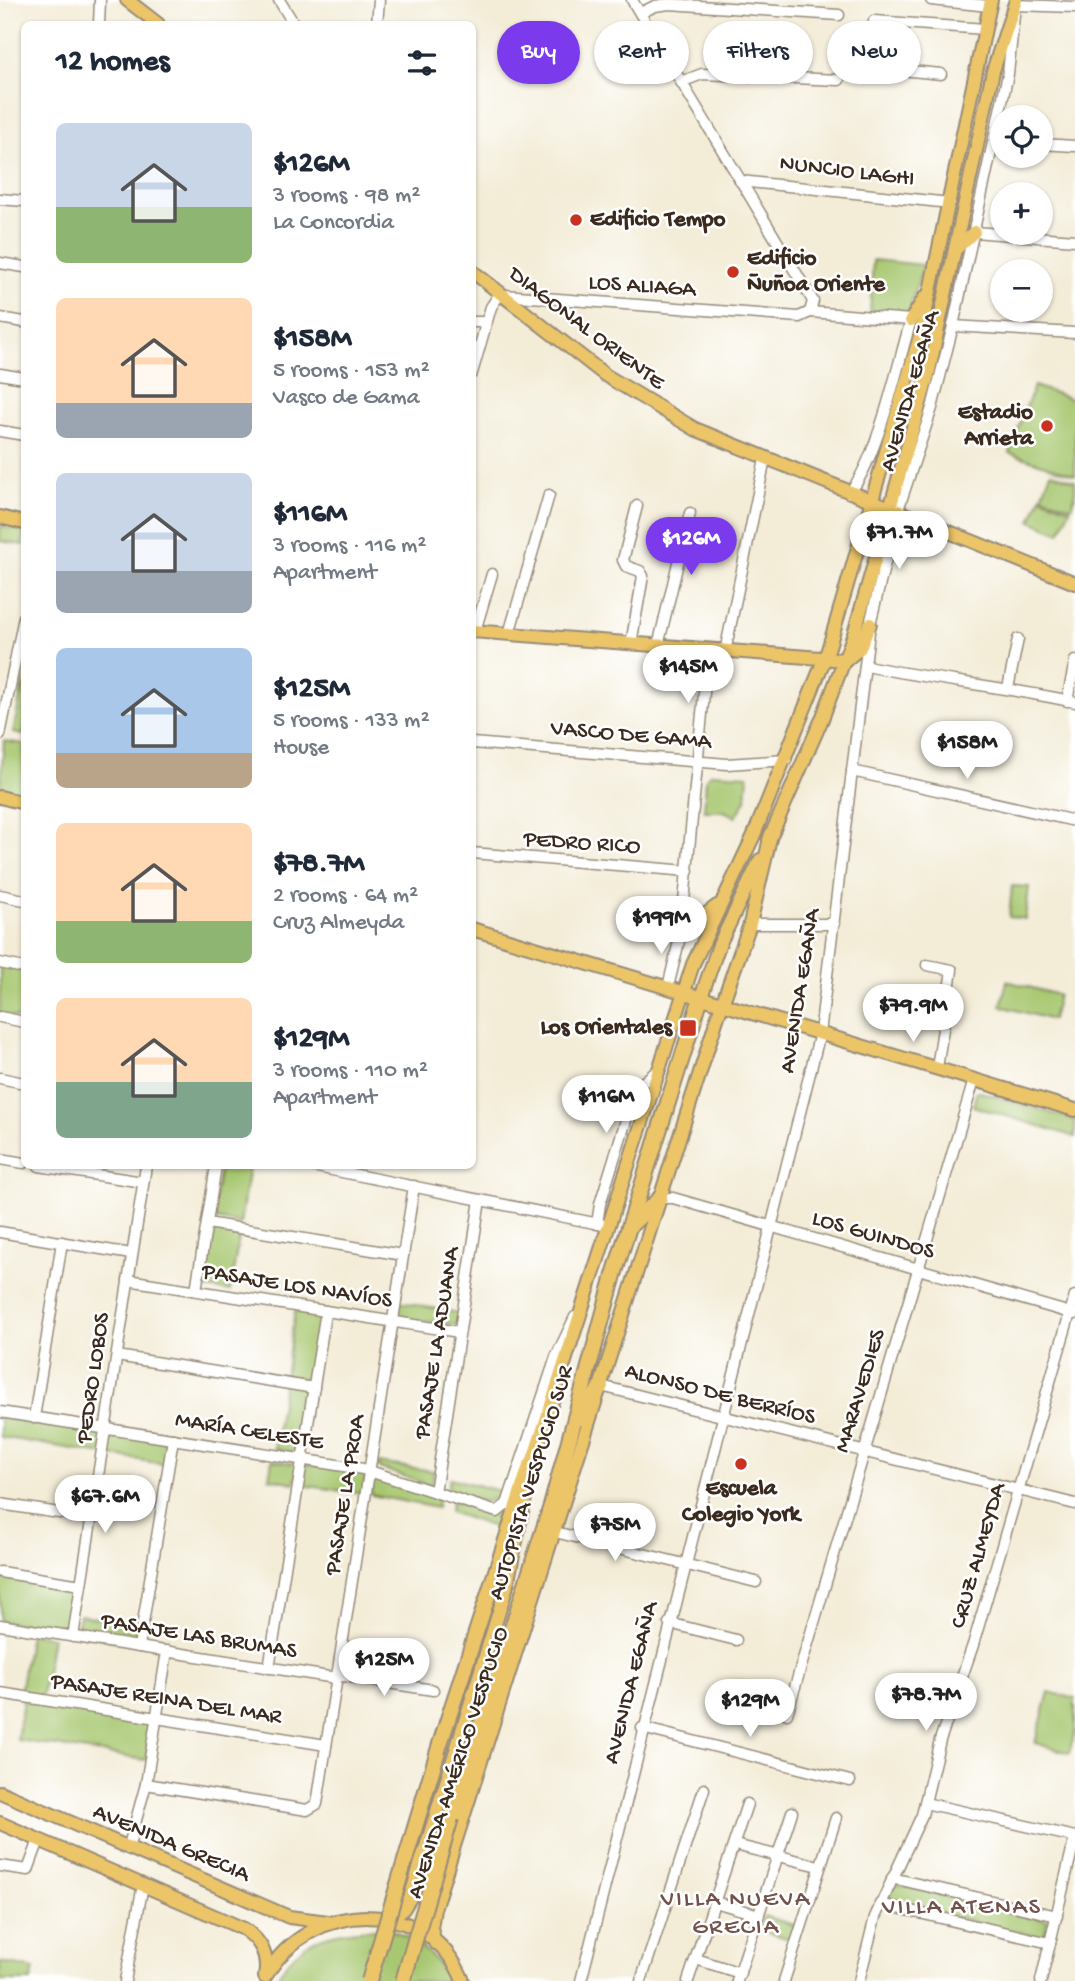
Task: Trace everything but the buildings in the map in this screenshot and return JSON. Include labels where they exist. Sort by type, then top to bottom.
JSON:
[{"type":"highway","name":"AUTOPISTA VESPUCIO SUR","points":[[403,1981],[451,1818],[573,1431],[630,1226],[701,997]]},
{"type":"highway","points":[[630,1226],[660,1198]]},
{"type":"highway","points":[[573,1431],[601,1386]]},
{"type":"highway","name":"AUTOPISTA VESPUCIO SUR","points":[[369,1981],[440,1744],[530,1466]]},
{"type":"main road","points":[[127,0],[154,21]]},
{"type":"main road","name":"AVENIDA AMÉRICO VESPUCIO","points":[[701,997],[719,945],[771,834],[846,660],[893,508],[928,375],[993,71],[1012,2]]},
{"type":"main road","name":"AVENIDA AMÉRICO VESPUCIO","points":[[389,1920],[404,1909],[410,1898],[447,1783],[506,1589],[530,1466],[589,1290],[603,1225],[698,952],[786,760],[824,659],[869,499],[900,407],[931,288],[990,3]]},
{"type":"main road","points":[[954,252],[974,232]]},
{"type":"main road","name":"DIAGONAL ORIENTE","points":[[476,274],[637,397],[695,429],[765,460],[893,508],[1075,583]]},
{"type":"main road","points":[[911,320],[931,288]]},
{"type":"main road","points":[[0,517],[21,522]]},
{"type":"main road","points":[[476,631],[846,660],[859,649],[870,624]]},
{"type":"main road","points":[[0,797],[21,802]]},
{"type":"main road","name":"AVENIDA AMÉRICO VESPUCIO","points":[[435,1943],[431,1928],[435,1909],[660,1198],[750,924],[771,834]]},
{"type":"main road","points":[[681,933],[723,901]]},
{"type":"main road","points":[[476,930],[1075,1110]]},
{"type":"main road","name":"AVENIDA GRECIA","points":[[0,1792],[289,1917],[328,1922]]},
{"type":"main road","name":"AVENIDA GRECIA","points":[[0,1822],[247,1931],[265,1952],[264,1979]]},
{"type":"main road","points":[[264,1979],[280,1955],[295,1941],[328,1922],[352,1917],[389,1920],[414,1928],[435,1943],[464,1979]]},
{"type":"street","points":[[99,21],[100,0]]},
{"type":"street","points":[[279,0],[292,21]]},
{"type":"street","points":[[377,21],[379,0]]},
{"type":"street","points":[[632,0],[645,21]]},
{"type":"street","points":[[931,0],[990,3]]},
{"type":"street","points":[[1012,2],[1075,7]]},
{"type":"street","name":"AVENIDA EGAÑA","points":[[1004,105],[1014,38],[1012,2]]},
{"type":"street","points":[[640,13],[669,4],[839,15]]},
{"type":"street","points":[[941,74],[871,67],[867,60],[874,21],[985,29]]},
{"type":"street","points":[[689,79],[702,74],[827,79]]},
{"type":"street","points":[[682,84],[813,301],[810,312]]},
{"type":"street","points":[[1053,145],[1075,146]]},
{"type":"street","name":"AVENIDA EGAÑA","points":[[581,1981],[642,1728],[820,1033],[867,666],[870,624],[893,508],[929,417],[991,168]]},
{"type":"street","name":"NUNCIO LAGHI","points":[[740,181],[950,203]]},
{"type":"street","points":[[0,200],[21,201]]},
{"type":"street","points":[[974,232],[1075,240]]},
{"type":"street","points":[[0,264],[21,267]]},
{"type":"street","points":[[476,358],[494,301],[504,295]]},
{"type":"street","name":"LOS ALIAGA","points":[[504,295],[799,317],[810,312],[911,320]]},
{"type":"street","points":[[0,318],[21,322]]},
{"type":"street","points":[[849,492],[862,474],[878,430],[911,320]]},
{"type":"street","points":[[476,322],[486,322]]},
{"type":"street","points":[[953,326],[1075,333]]},
{"type":"street","points":[[0,374],[21,378]]},
{"type":"street","points":[[0,431],[21,434]]},
{"type":"street","points":[[725,652],[765,460]]},
{"type":"street","points":[[509,634],[550,495]]},
{"type":"street","points":[[631,644],[643,576],[640,571],[626,566],[623,560],[637,506]]},
{"type":"street","points":[[659,646],[690,513]]},
{"type":"street","points":[[476,625],[492,574]]},
{"type":"street","points":[[0,735],[21,632]]},
{"type":"street","points":[[1008,688],[1018,639]]},
{"type":"street","points":[[668,987],[681,933],[708,650]]},
{"type":"street","points":[[867,666],[937,680],[1008,688],[1071,701],[1075,661]]},
{"type":"street","name":"VASCO DE GAMA","points":[[476,743],[735,764],[786,760]]},
{"type":"street","points":[[852,771],[1075,821]]},
{"type":"street","name":"PEDRO RICO","points":[[476,853],[688,871]]},
{"type":"street","points":[[0,895],[21,899]]},
{"type":"street","points":[[750,924],[834,924]]},
{"type":"street","points":[[0,963],[21,967]]},
{"type":"street","points":[[927,965],[952,970],[937,1068]]},
{"type":"street","points":[[0,1017],[21,1021]]},
{"type":"street","points":[[0,1078],[21,1082]]},
{"type":"street","name":"MARAVEDIES","points":[[786,1714],[974,1080]]},
{"type":"street","points":[[0,1159],[21,1162]]},
{"type":"street","points":[[58,1169],[143,1182]]},
{"type":"street","name":"PEDRO LOBOS","points":[[73,1637],[145,1169]]},
{"type":"street","points":[[196,1290],[216,1169]]},
{"type":"street","points":[[327,1169],[603,1225]]},
{"type":"street","name":"PASAJE LA PROA","points":[[146,1784],[307,1810],[314,1808],[414,1186]]},
{"type":"street","name":"LOS GUINDOS","points":[[660,1198],[673,1198],[1072,1314]]},
{"type":"street","name":"PASAJE LA ADUANA","points":[[435,1492],[480,1200]]},
{"type":"street","points":[[207,1223],[403,1255]]},
{"type":"street","points":[[0,1232],[131,1254]]},
{"type":"street","points":[[34,1418],[62,1242]]},
{"type":"street","name":"PASAJE LOS NAVÍOS","points":[[128,1279],[460,1332]]},
{"type":"street","name":"AVENIDA AMÉRICO VESPUCIO","points":[[487,1510],[500,1511],[507,1504],[556,1357],[589,1290]]},
{"type":"street","name":"CRUZ ALMEYDA","points":[[859,1981],[869,1936],[880,1905],[925,1803],[940,1740],[973,1645],[1072,1314],[1075,1296]]},
{"type":"street","points":[[269,1668],[326,1311]]},
{"type":"street","points":[[117,1356],[314,1388]]},
{"type":"street","name":"ALONSO DE BERRÍOS","points":[[601,1386],[1075,1504]]},
{"type":"street","name":"MARÍA CELESTE","points":[[0,1412],[369,1471],[487,1510]]},
{"type":"street","points":[[139,1647],[173,1439]]},
{"type":"street","points":[[0,1504],[92,1518]]},
{"type":"street","points":[[555,1532],[756,1582]]},
{"type":"street","points":[[0,1572],[81,1585]]},
{"type":"street","points":[[669,1623],[736,1640]]},
{"type":"street","name":"PASAJE LAS BRUMAS","points":[[0,1625],[269,1668],[433,1690]]},
{"type":"street","points":[[128,1849],[146,1784],[167,1651]]},
{"type":"street","name":"PASAJE REINA DEL MAR","points":[[0,1693],[326,1745]]},
{"type":"street","points":[[642,1728],[850,1781]]},
{"type":"street","points":[[641,1981],[704,1789]]},
{"type":"street","points":[[925,1803],[1075,1837],[1041,1981]]},
{"type":"street","points":[[688,1981],[747,1804]]},
{"type":"street","points":[[696,1959],[739,1977],[792,1812]]},
{"type":"street","points":[[784,1981],[836,1818]]},
{"type":"street","points":[[0,1867],[28,1870],[39,1840]]},
{"type":"street","points":[[735,1845],[819,1866]]},
{"type":"street","points":[[892,1878],[1056,1916]]},
{"type":"street","points":[[125,1981],[144,1885]]},
{"type":"street","points":[[715,1902],[759,1915]]},
{"type":"street","points":[[880,1905],[1050,1943]]},
{"type":"green space","points":[[873,260],[923,265],[909,310],[904,315],[870,314]]},
{"type":"green space","name":"Estadio Arrieta","points":[[1034,386],[1075,400],[1075,475],[1009,453]]},
{"type":"green space","points":[[1051,472],[1075,481],[1075,496],[1071,507],[1042,496]]},
{"type":"green space","points":[[1041,497],[1070,509],[1060,533],[1031,521]]},
{"type":"green space","points":[[0,526],[21,530],[21,545],[0,541]]},
{"type":"green space","points":[[21,692],[21,734],[13,733]]},
{"type":"green space","points":[[4,741],[21,744],[21,795],[0,790]]},
{"type":"green space","points":[[711,773],[748,775],[746,800],[736,817],[724,811],[704,811],[706,778]]},
{"type":"green space","points":[[1012,886],[1029,887],[1025,919],[1009,917]]},
{"type":"green space","points":[[0,964],[21,968],[21,1018],[0,1014]]},
{"type":"green space","points":[[1007,981],[1058,995],[1052,1020],[1001,1006]]},
{"type":"green space","points":[[977,1091],[1075,1120],[1075,1137],[973,1106]]},
{"type":"green space","points":[[220,1169],[249,1169],[240,1224],[216,1219],[212,1215]]},
{"type":"green space","points":[[216,1228],[240,1232],[230,1291],[206,1288],[202,1281],[209,1232]]},
{"type":"green space","points":[[400,1302],[459,1313],[457,1325],[402,1319],[398,1314]]},
{"type":"green space","points":[[295,1311],[317,1315],[320,1320],[300,1454],[274,1449]]},
{"type":"green space","points":[[0,1417],[168,1441],[164,1464],[0,1437]]},
{"type":"green space","points":[[272,1460],[298,1464],[295,1483],[269,1478]]},
{"type":"green space","points":[[378,1463],[434,1471],[431,1486],[377,1467]]},
{"type":"green space","points":[[305,1464],[366,1474],[363,1494],[302,1485]]},
{"type":"green space","points":[[373,1477],[438,1497],[437,1508],[371,1495]]},
{"type":"green space","points":[[450,1478],[503,1492],[487,1502],[447,1492]]},
{"type":"green space","points":[[452,1501],[498,1516],[503,1514],[497,1528],[450,1512]]},
{"type":"green space","points":[[0,1578],[70,1588],[75,1592],[69,1626],[63,1630],[0,1621]]},
{"type":"green space","points":[[80,1615],[139,1625],[136,1644],[83,1635],[77,1629]]},
{"type":"green space","points":[[30,1633],[52,1637],[42,1696],[20,1692]]},
{"type":"green space","points":[[1049,1692],[1075,1699],[1075,1732],[1069,1753],[1035,1743]]},
{"type":"green space","points":[[23,1700],[152,1721],[146,1760],[17,1740]]},
{"type":"green space","points":[[895,1884],[1048,1920],[1044,1938],[887,1901]]},
{"type":"green space","points":[[764,1916],[797,1926],[793,1940],[759,1930]]},
{"type":"green space","points":[[379,1929],[401,1934],[421,1946],[452,1981],[275,1981],[295,1954],[318,1939],[346,1931]]},
{"type":"green space","points":[[0,1962],[34,1969],[31,1981],[0,1981]]},
{"type":"place","name":"Edificio Tempo","points":[[576,220]]},
{"type":"place","name":"Edificio Ñuñoa Oriente","points":[[733,272]]},
{"type":"place","name":"Estadio Arrieta","points":[[1047,426]]},
{"type":"place","name":"Los Orientales","points":[[688,1028]]},
{"type":"place","name":"Escuela Colegio York","points":[[741,1464]]},
{"type":"district","name":"VILLA ATENAS","points":[[962,1908]]},
{"type":"district","name":"VILLA NUEVA GRECIA","points":[[736,1914]]}]
